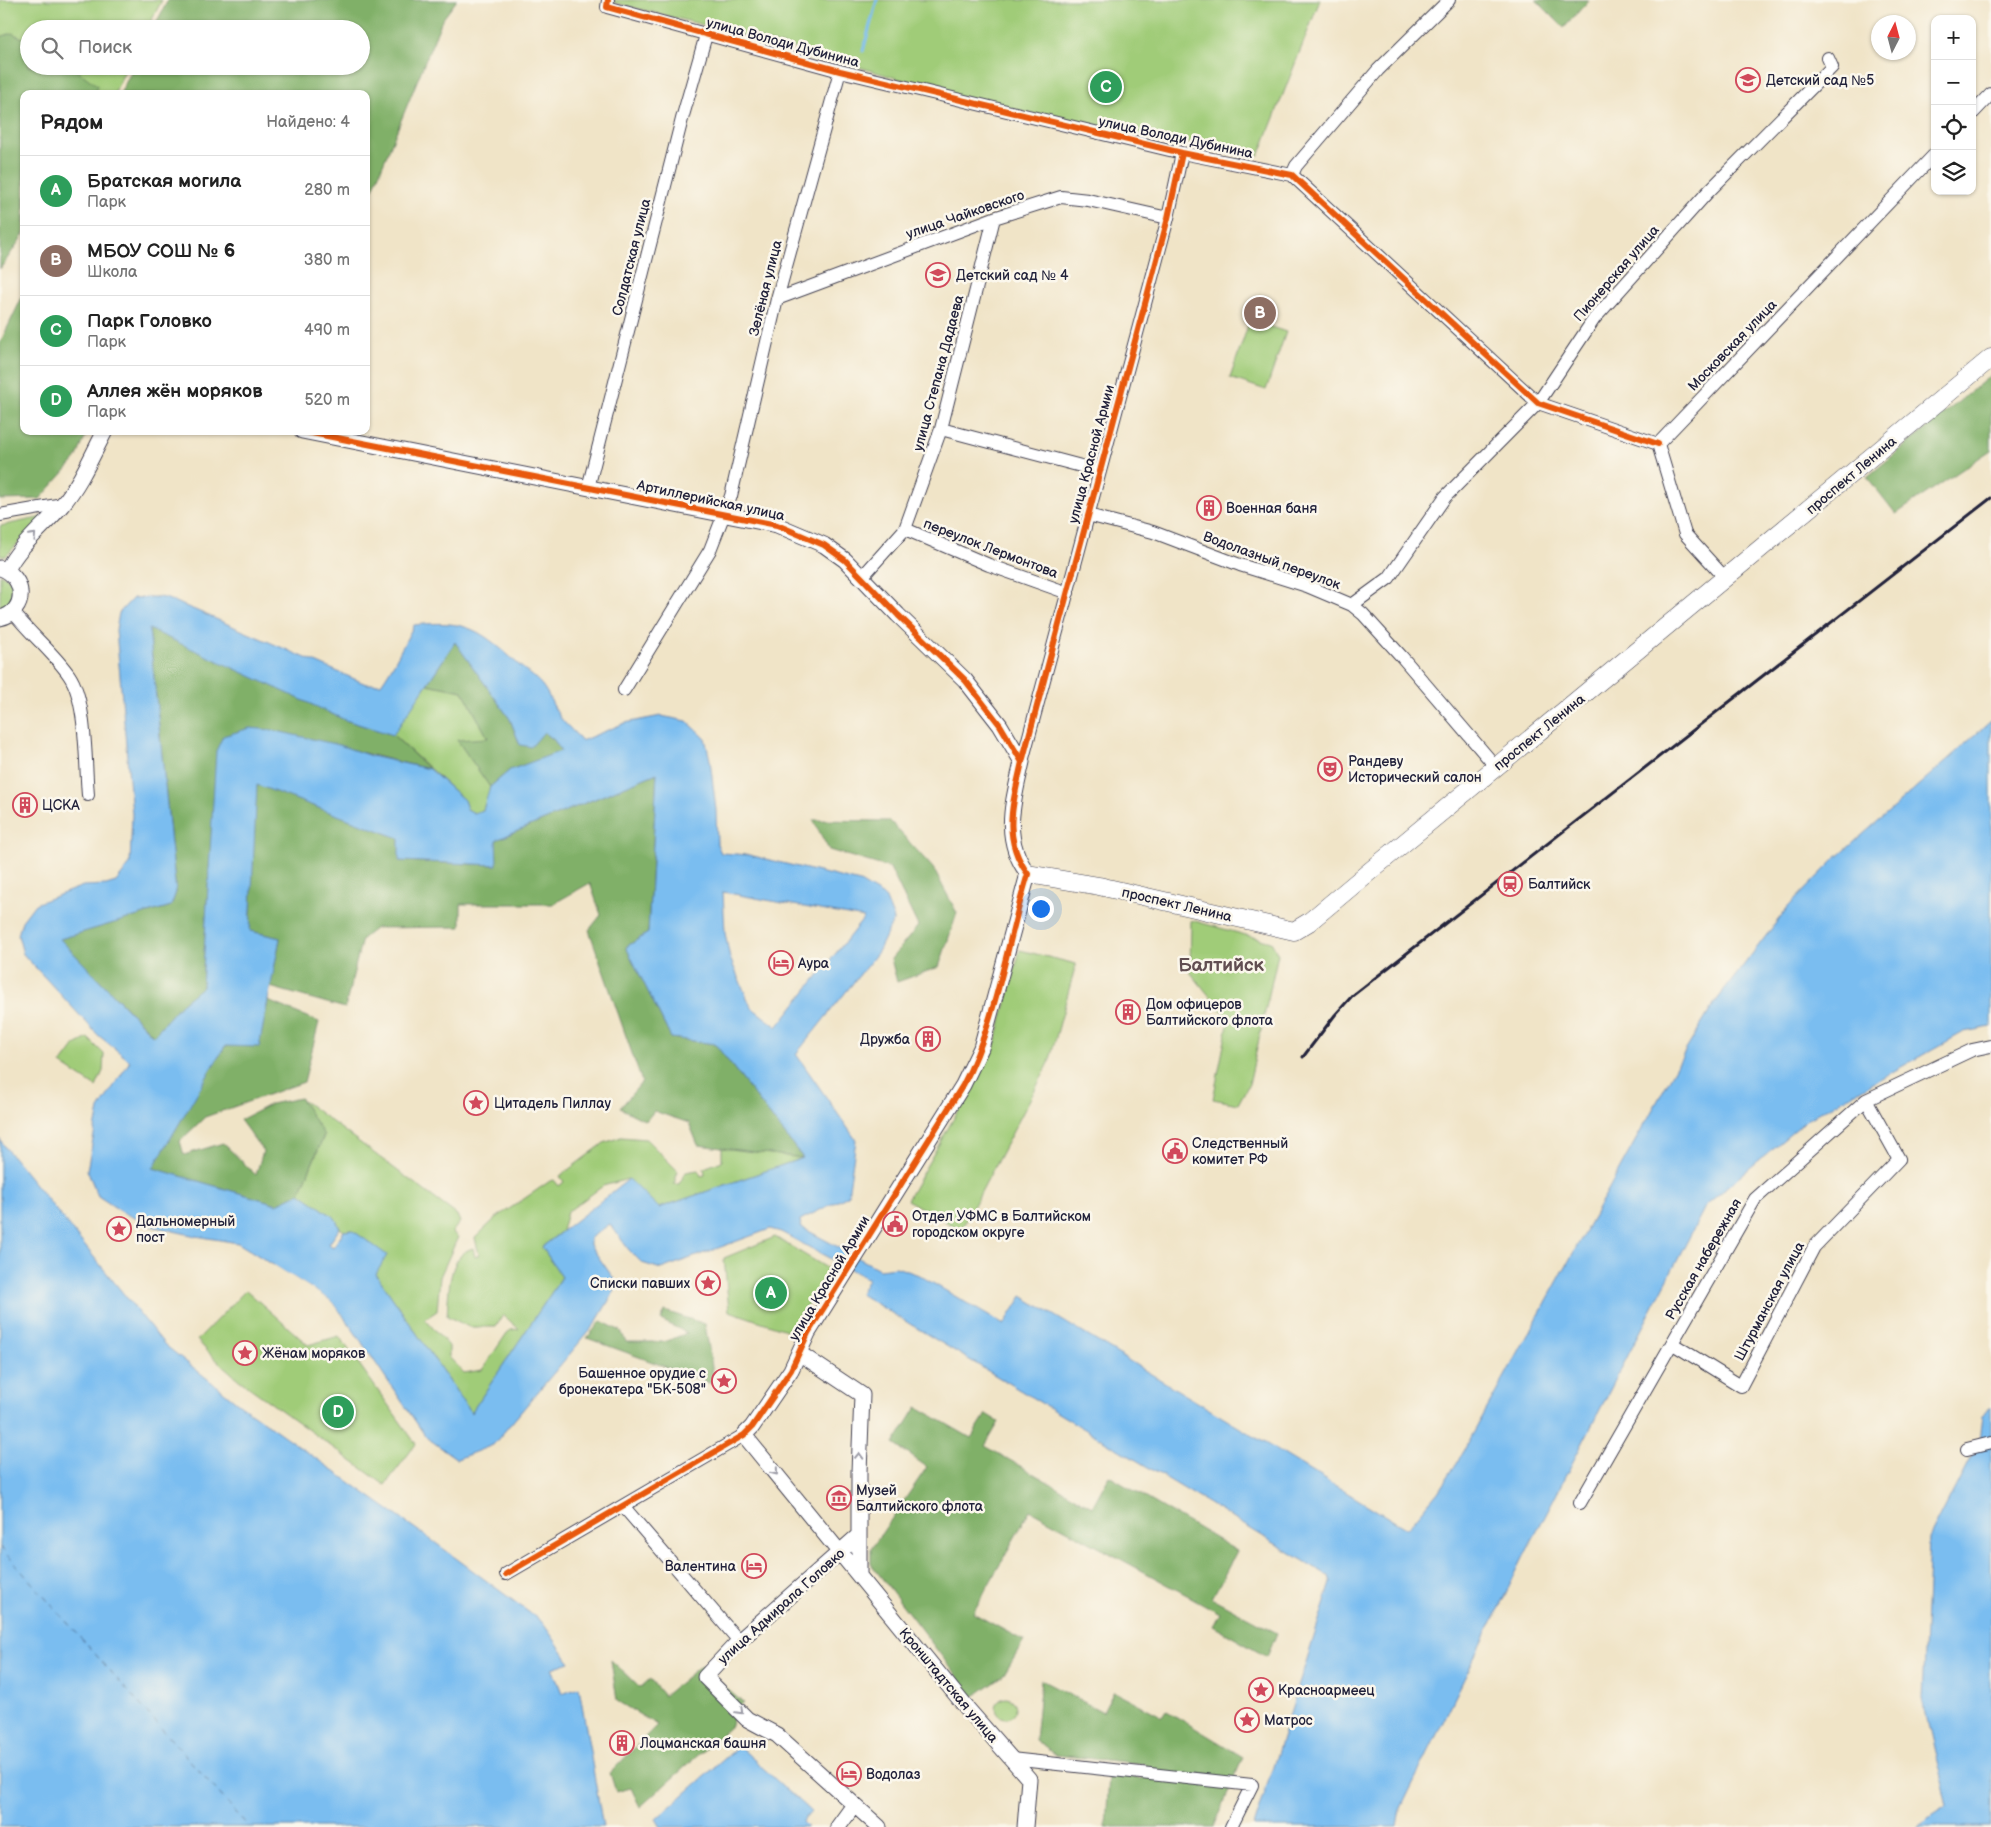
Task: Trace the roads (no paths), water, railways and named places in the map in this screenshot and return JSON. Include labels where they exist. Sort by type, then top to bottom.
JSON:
[{"type":"main road","name":"проспект Ленина","points":[[1028,874],[1099,886],[1294,931],[1309,922],[1991,358]]},
{"type":"street","points":[[1449,0],[1378,70],[1296,166],[1292,175],[1538,403],[1658,444],[1685,534],[1726,578]]},
{"type":"street","name":"улица Володи Дубинина","points":[[608,4],[706,35],[840,71],[1182,153],[1292,175]]},
{"type":"street","name":"Солдатская улица","points":[[588,488],[682,119],[706,35]]},
{"type":"street","name":"Пионерская улица","points":[[1352,605],[1389,578],[1445,498],[1538,403],[1594,319],[1707,193],[1832,67],[1828,58]]},
{"type":"street","name":"Зелёная улица","points":[[624,690],[710,550],[731,496],[777,299],[840,71]]},
{"type":"street","points":[[1976,110],[1991,94]]},
{"type":"street","name":"улица Красной Армии","points":[[1022,762],[1168,218],[1182,153]]},
{"type":"street","name":"Московская улица","points":[[1658,444],[1931,158]]},
{"type":"street","name":"улица Чайковского","points":[[777,299],[994,218],[1060,197],[1088,200],[1168,218]]},
{"type":"street","name":"улица Степана Дадаева","points":[[862,577],[905,529],[941,429],[994,218]]},
{"type":"street","points":[[941,429],[1100,471]]},
{"type":"street","points":[[88,795],[81,704],[76,687],[68,673],[6,615],[18,604],[21,594],[14,576],[3,569],[63,504],[84,471],[103,435]]},
{"type":"street","name":"Артиллерийская улица","points":[[322,435],[777,525],[824,545],[845,560],[965,680],[1000,725],[1022,762]]},
{"type":"street","points":[[0,514],[63,504]]},
{"type":"street","name":"Водолазный переулок","points":[[1088,515],[1153,532],[1240,565],[1307,586],[1352,605],[1363,614],[1402,657],[1496,767]]},
{"type":"street","name":"переулок Лермонтова","points":[[905,529],[989,565],[1068,593]]},
{"type":"street","points":[[1022,762],[1010,831],[1012,843],[1020,863],[1028,874]]},
{"type":"street","name":"улица Красной Армии","points":[[506,1574],[744,1435],[752,1427],[791,1370],[808,1333],[973,1066],[988,1025],[1028,874]]},
{"type":"street","name":"Русская набережная","points":[[1580,1503],[1755,1199],[1866,1100],[1972,1050],[1991,1046]]},
{"type":"street","name":"Штурманская улица","points":[[1673,1344],[1741,1386],[1814,1247],[1899,1158],[1866,1100]]},
{"type":"street","points":[[799,1353],[862,1395],[859,1472],[859,1575]]},
{"type":"street","name":"Кронштадтская улица","points":[[744,1435],[966,1707],[1029,1779],[1025,1827]]},
{"type":"street","points":[[1967,1449],[1991,1443]]},
{"type":"street","points":[[623,1506],[739,1641]]},
{"type":"street","name":"улица Адмирала Головко","points":[[854,1805],[777,1735],[747,1719],[705,1677],[739,1641],[859,1536]]},
{"type":"street","points":[[1011,1759],[1252,1785],[1231,1827]]},
{"type":"street","points":[[838,1827],[854,1805],[879,1827]]},
{"type":"water","points":[[133,598],[165,598],[366,684],[381,684],[414,625],[447,624],[460,626],[483,635],[539,682],[560,717],[581,741],[625,723],[661,716],[687,721],[705,738],[710,760],[716,810],[717,844],[721,853],[749,855],[860,882],[885,897],[894,919],[878,952],[796,1054],[856,1140],[848,1196],[800,1220],[801,1227],[879,1269],[896,1267],[919,1275],[1004,1325],[1022,1296],[1407,1529],[1438,1492],[1458,1461],[1684,1053],[1714,1004],[1788,907],[1834,860],[1991,721],[1991,1027],[1964,1032],[1808,1119],[1706,1205],[1523,1558],[1400,1810],[1397,1827],[1254,1827],[1331,1583],[1329,1576],[860,1294],[868,1279],[781,1232],[770,1229],[661,1269],[642,1263],[629,1250],[610,1224],[590,1238],[590,1245],[614,1279],[614,1292],[595,1324],[493,1445],[457,1459],[426,1437],[333,1302],[238,1243],[151,1226],[122,1212],[98,1196],[87,1170],[99,1109],[130,1061],[98,1035],[23,954],[18,935],[22,921],[35,904],[83,886],[106,885],[116,882],[130,864],[132,814],[116,630],[119,613]],"holes":[[[149,629],[345,720],[393,735],[455,642],[510,719],[520,745],[531,747],[544,732],[554,740],[561,751],[510,770],[490,787],[483,810],[474,813],[467,809],[464,800],[429,769],[371,756],[339,745],[272,730],[250,728],[223,736],[216,751],[202,987],[181,1004],[153,1036],[60,939],[171,906],[176,892]],[[657,773],[648,933],[626,947],[671,1038],[715,1044],[803,1158],[659,1208],[629,1179],[542,1247],[562,1277],[471,1413],[376,1274],[387,1255],[352,1230],[344,1231],[333,1247],[329,1244],[340,1228],[335,1218],[300,1193],[277,1204],[153,1168],[225,1046],[259,1047],[280,938],[250,931],[257,785],[399,838],[399,861],[497,865],[496,840]],[[723,892],[864,918],[777,1027],[751,1007],[730,958],[725,933]]]},
{"type":"water","points":[[0,1139],[165,1345],[239,1404],[437,1544],[542,1622],[570,1662],[552,1668],[562,1693],[579,1687],[603,1827],[0,1827]]},
{"type":"water","points":[[1991,1407],[1991,1827],[1916,1827],[1948,1806],[1922,1698],[1929,1539],[1979,1441],[1982,1415]]},
{"type":"water","points":[[739,1746],[811,1812],[802,1822],[807,1827],[661,1827],[656,1819]]},
{"type":"waterway","points":[[863,51],[877,0]]},
{"type":"railway","points":[[1303,1057],[1352,996],[1991,498]]},
{"type":"place","name":"Детский сад №5","points":[[1748,80]]},
{"type":"place","name":"Парк Головко","points":[[1106,87]]},
{"type":"place","name":"Детский сад № 4","points":[[938,275]]},
{"type":"place","name":"МБОУ СОШ № 6","points":[[1260,313]]},
{"type":"place","name":"Военная баня","points":[[1209,508]]},
{"type":"place","name":"Рандеву Исторический салон","points":[[1330,769]]},
{"type":"place","name":"ЦСКА","points":[[25,805]]},
{"type":"place","name":"Балтийск","points":[[1510,884]]},
{"type":"place","name":"Аура","points":[[781,963]]},
{"type":"place","name":"Дом офицеров Балтийского флота","points":[[1128,1012]]},
{"type":"place","name":"Дружба","points":[[928,1039]]},
{"type":"place","name":"Цитадель Пиллау","points":[[476,1103]]},
{"type":"place","name":"Следственный комитет РФ","points":[[1175,1151]]},
{"type":"place","name":"Отдел УФМС в Балтийском городском округе","points":[[895,1224]]},
{"type":"place","name":"Дальномерный пост","points":[[119,1229]]},
{"type":"place","name":"Списки павших","points":[[708,1283]]},
{"type":"place","name":"Братская могила","points":[[771,1293]]},
{"type":"place","name":"Жёнам моряков","points":[[245,1353]]},
{"type":"place","name":"Башенное орудие с бронекатера \"БК-508\"","points":[[724,1381]]},
{"type":"place","name":"Аллея жён моряков","points":[[338,1412]]},
{"type":"place","name":"Музей Балтийского флота","points":[[839,1498]]},
{"type":"place","name":"Валентина","points":[[754,1566]]},
{"type":"place","name":"Красноармеец","points":[[1261,1690]]},
{"type":"place","name":"Матрос","points":[[1247,1720]]},
{"type":"place","name":"Лоцманская башня","points":[[622,1743]]},
{"type":"place","name":"Водолаз","points":[[849,1774]]},
{"type":"district","name":"Балтийск","points":[[1221,964]]}]
